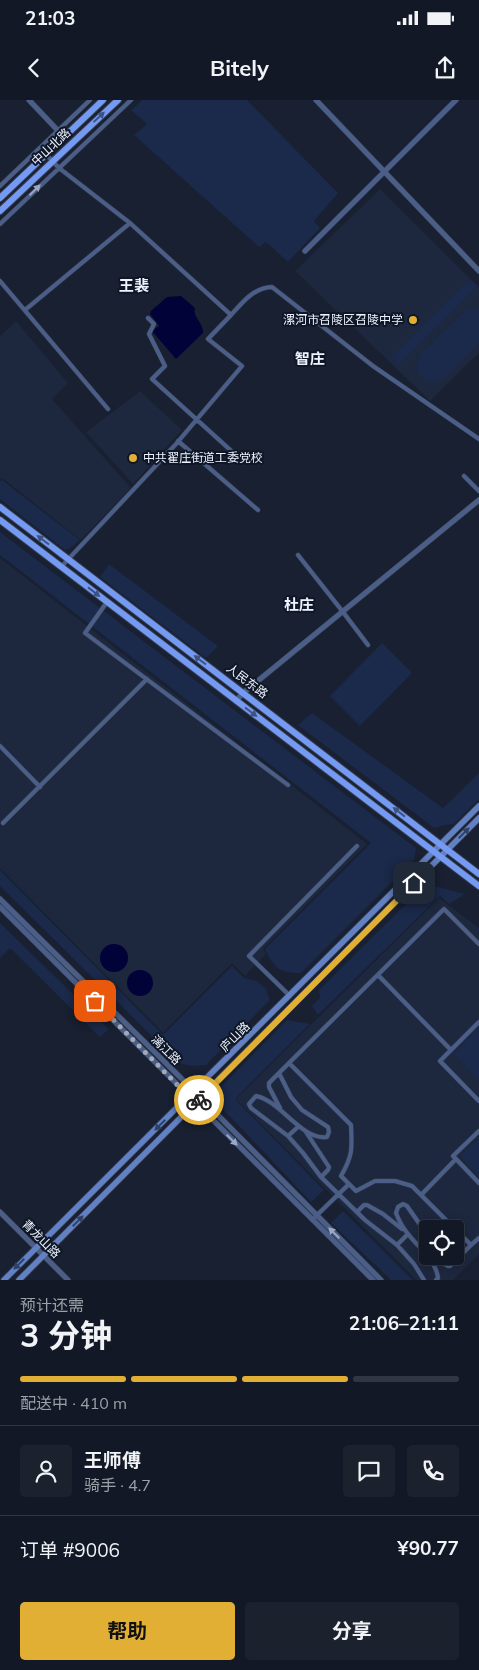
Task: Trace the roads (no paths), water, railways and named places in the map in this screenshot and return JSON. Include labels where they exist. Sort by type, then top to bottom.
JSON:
[{"type":"main road","name":"中山北路","points":[[0,198],[103,100]]},
{"type":"main road","name":"中山北路","points":[[0,211],[118,100]]},
{"type":"main road","name":"人民东路","points":[[0,507],[479,874]]},
{"type":"main road","name":"人民东路","points":[[0,520],[479,886]]},
{"type":"main road","name":"庐山路","points":[[4,1280],[479,806]]},
{"type":"main road","name":"庐山路","points":[[18,1280],[479,818]]},
{"type":"main road","points":[[290,996],[296,1002]]},
{"type":"street","points":[[28,100],[64,136]]},
{"type":"street","points":[[0,186],[90,100]]},
{"type":"street","points":[[0,224],[131,100]]},
{"type":"street","points":[[316,100],[479,271]]},
{"type":"street","points":[[305,251],[456,100]]},
{"type":"street","points":[[40,148],[59,168],[130,223],[230,315]]},
{"type":"street","points":[[25,310],[130,223]]},
{"type":"street","points":[[0,281],[108,409]]},
{"type":"street","points":[[61,567],[178,441],[242,366],[208,339],[251,294],[262,288],[272,287],[373,366],[479,439]]},
{"type":"street","points":[[148,318],[154,324],[149,334],[164,366],[152,379],[238,457]]},
{"type":"street","points":[[178,441],[258,510]]},
{"type":"street","points":[[464,476],[479,491]]},
{"type":"street","points":[[236,701],[243,693],[479,500]]},
{"type":"street","points":[[298,555],[368,645]]},
{"type":"street","points":[[107,602],[85,633],[288,785]]},
{"type":"street","points":[[3,823],[147,679]]},
{"type":"street","points":[[0,746],[40,787]]},
{"type":"street","points":[[290,996],[250,956],[357,846]]},
{"type":"street","name":"漓江路","points":[[0,899],[192,1094],[381,1280]]},
{"type":"street","name":"漓江路","points":[[0,907],[192,1094]]},
{"type":"street","points":[[281,1110],[273,1097],[268,1083],[444,910],[479,944]]},
{"type":"street","points":[[378,975],[451,1050]]},
{"type":"street","points":[[479,1022],[440,1061],[479,1101]]},
{"type":"street","points":[[289,1063],[351,1125],[351,1159],[341,1176],[348,1185],[356,1191],[375,1181],[395,1181],[412,1186],[446,1220]]},
{"type":"street","points":[[279,1073],[290,1097],[302,1110],[328,1128],[330,1132],[326,1136],[318,1137],[304,1130],[264,1098],[256,1096],[249,1104],[251,1108],[288,1136],[321,1176],[357,1212],[397,1245],[414,1264],[424,1280]]},
{"type":"street","points":[[269,1101],[273,1097]]},
{"type":"street","name":"漓江路","points":[[198,1100],[312,1220],[373,1280]]},
{"type":"street","points":[[288,1136],[299,1126]]},
{"type":"street","points":[[304,1130],[329,1166],[328,1170],[321,1176]]},
{"type":"street","points":[[479,1131],[454,1156],[479,1183]]},
{"type":"street","points":[[313,1142],[318,1137]]},
{"type":"street","points":[[421,1195],[456,1159]]},
{"type":"street","points":[[312,1220],[348,1185]]},
{"type":"street","points":[[391,1220],[396,1214],[398,1207],[402,1204],[407,1206],[419,1223]]},
{"type":"street","points":[[357,1212],[367,1205],[391,1220],[419,1246]]},
{"type":"street","name":"青龙山路","points":[[0,1212],[68,1280]]},
{"type":"street","points":[[396,1214],[406,1232]]},
{"type":"street","points":[[397,1245],[406,1232]]},
{"type":"street","points":[[464,1238],[471,1245]]},
{"type":"street","points":[[464,1250],[479,1238]]},
{"type":"street","points":[[433,1266],[437,1272],[438,1278],[436,1280]]},
{"type":"place","name":"漯河市召陵区召陵中学","points":[[413,320]]},
{"type":"place","name":"中共翟庄街道工委党校","points":[[133,458]]},
{"type":"district","name":"王裴","points":[[134,286]]},
{"type":"district","name":"智庄","points":[[310,359]]},
{"type":"district","name":"杜庄","points":[[299,605]]}]
